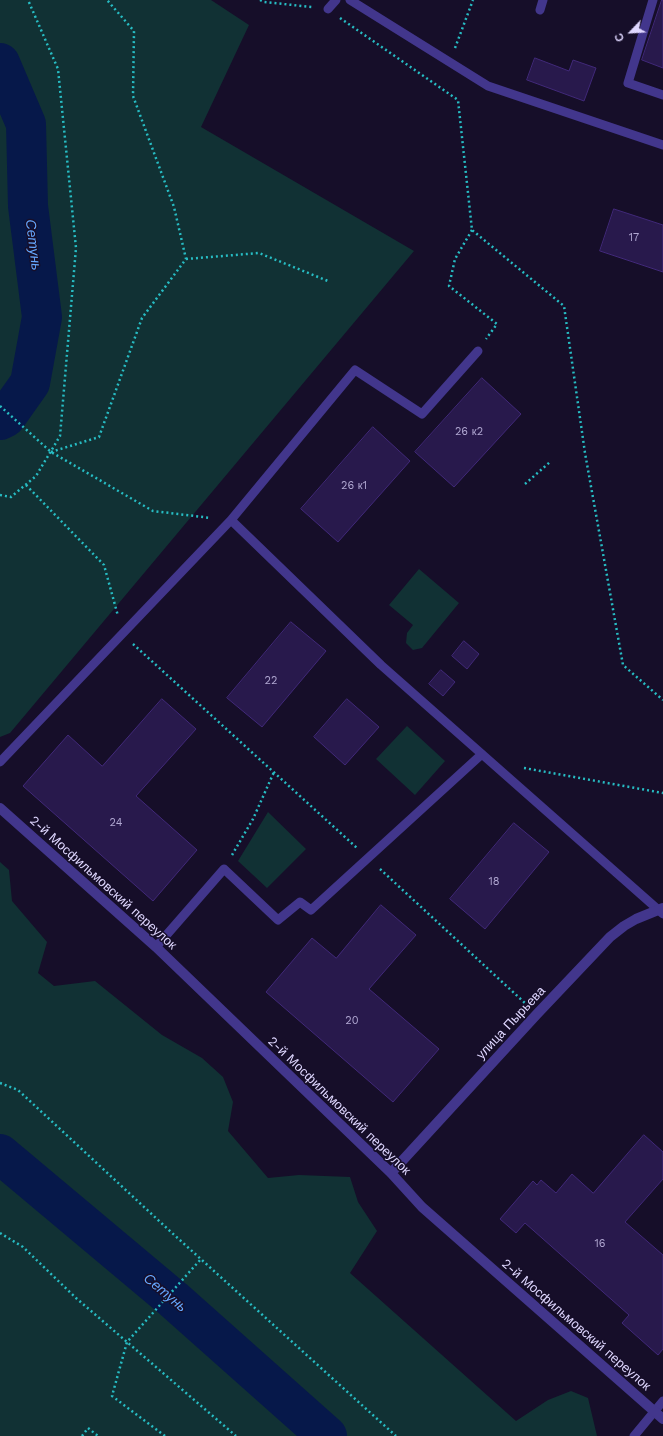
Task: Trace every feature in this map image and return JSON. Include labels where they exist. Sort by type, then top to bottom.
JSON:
[{"type":"street","name":"2-й Мосфильмовский переулок","points":[[0,808],[156,947],[391,1173],[422,1207],[663,1419]]},
{"type":"street","name":"улица Пырьева","points":[[391,1173],[610,937],[624,926],[661,911]]},
{"type":"lane","points":[[328,9],[336,0]]},
{"type":"lane","points":[[350,0],[488,86],[663,144]]},
{"type":"lane","points":[[540,10],[543,0]]},
{"type":"lane","points":[[653,0],[628,83],[663,95]]},
{"type":"lane","points":[[0,762],[231,520],[355,370],[422,414],[478,351]]},
{"type":"lane","points":[[231,520],[381,665],[661,911]]},
{"type":"lane","points":[[156,947],[224,869],[278,920],[300,902],[311,910],[482,754]]},
{"type":"lane","points":[[634,1436],[663,1401]]},
{"type":"path","points":[[0,495],[11,497],[36,476],[60,436],[76,248],[58,69],[28,0]]},
{"type":"path","points":[[107,0],[134,31],[133,96],[174,207],[186,259]]},
{"type":"path","points":[[260,0],[264,2],[328,9],[458,100],[472,230],[455,259],[449,286],[497,324],[478,351]]},
{"type":"path","points":[[450,62],[473,0]]},
{"type":"path","points":[[472,230],[564,306],[585,453],[623,665],[663,700]]},
{"type":"path","points":[[51,452],[99,437],[142,318],[186,259],[259,253],[328,282]]},
{"type":"path","points":[[0,406],[51,452],[154,512],[231,520]]},
{"type":"path","points":[[525,484],[550,462]]},
{"type":"path","points":[[26,485],[104,565],[122,634],[537,1014]]},
{"type":"path","points":[[523,768],[663,794]]},
{"type":"path","points":[[224,869],[253,818],[274,772]]},
{"type":"path","points":[[0,1083],[18,1090],[396,1436]]},
{"type":"path","points":[[0,1233],[23,1247],[76,1298],[236,1436]]},
{"type":"path","points":[[165,1436],[112,1396],[128,1342],[201,1259]]},
{"type":"path","points":[[82,1436],[88,1428],[98,1436]]},
{"type":"green space","points":[[0,0],[211,0],[249,25],[201,127],[414,251],[10,733],[0,737]]},
{"type":"green space","points":[[419,569],[459,603],[422,648],[413,650],[406,643],[407,633],[413,625],[389,605]]},
{"type":"green space","points":[[407,726],[445,761],[415,795],[376,759]]},
{"type":"green space","points":[[268,812],[306,849],[267,888],[238,861]]},
{"type":"green space","points":[[0,862],[9,870],[12,901],[47,942],[38,973],[54,986],[95,981],[162,1035],[202,1058],[223,1077],[233,1102],[228,1131],[268,1178],[299,1175],[350,1177],[358,1202],[377,1231],[350,1273],[516,1421],[548,1400],[571,1391],[588,1398],[597,1436],[0,1436]]},
{"type":"building","points":[[663,0],[663,68],[642,60]]},
{"type":"building","points":[[535,58],[569,71],[573,60],[596,68],[584,101],[527,80]]},
{"type":"building","points":[[614,209],[663,225],[663,272],[600,251]]},
{"type":"building","points":[[482,378],[521,414],[454,487],[415,452]]},
{"type":"building","points":[[373,427],[410,461],[338,542],[301,509]]},
{"type":"building","points":[[291,622],[326,651],[262,727],[227,698]]},
{"type":"building","points":[[464,641],[479,654],[467,669],[452,656]]},
{"type":"building","points":[[441,670],[455,682],[443,696],[429,684]]},
{"type":"building","points":[[162,699],[196,729],[136,796],[197,850],[153,901],[23,786],[68,735],[102,766]]},
{"type":"building","points":[[347,699],[379,727],[345,765],[314,737]]},
{"type":"building","points":[[514,823],[549,852],[485,929],[450,899]]},
{"type":"building","points":[[381,905],[416,935],[369,989],[439,1049],[393,1102],[266,992],[312,938],[336,958]]},
{"type":"building","points":[[644,1135],[663,1152],[663,1179],[625,1222],[663,1255],[663,1349],[658,1355],[622,1323],[629,1315],[525,1223],[516,1233],[500,1219],[533,1181],[537,1185],[541,1180],[556,1193],[572,1174],[593,1193]]},
{"type":"waterway","name":"Сетунь","points":[[0,63],[26,124],[28,206],[42,317],[30,383],[6,417],[0,420]]},
{"type":"waterway","name":"Сетунь","points":[[0,1154],[173,1299],[327,1436]]}]
